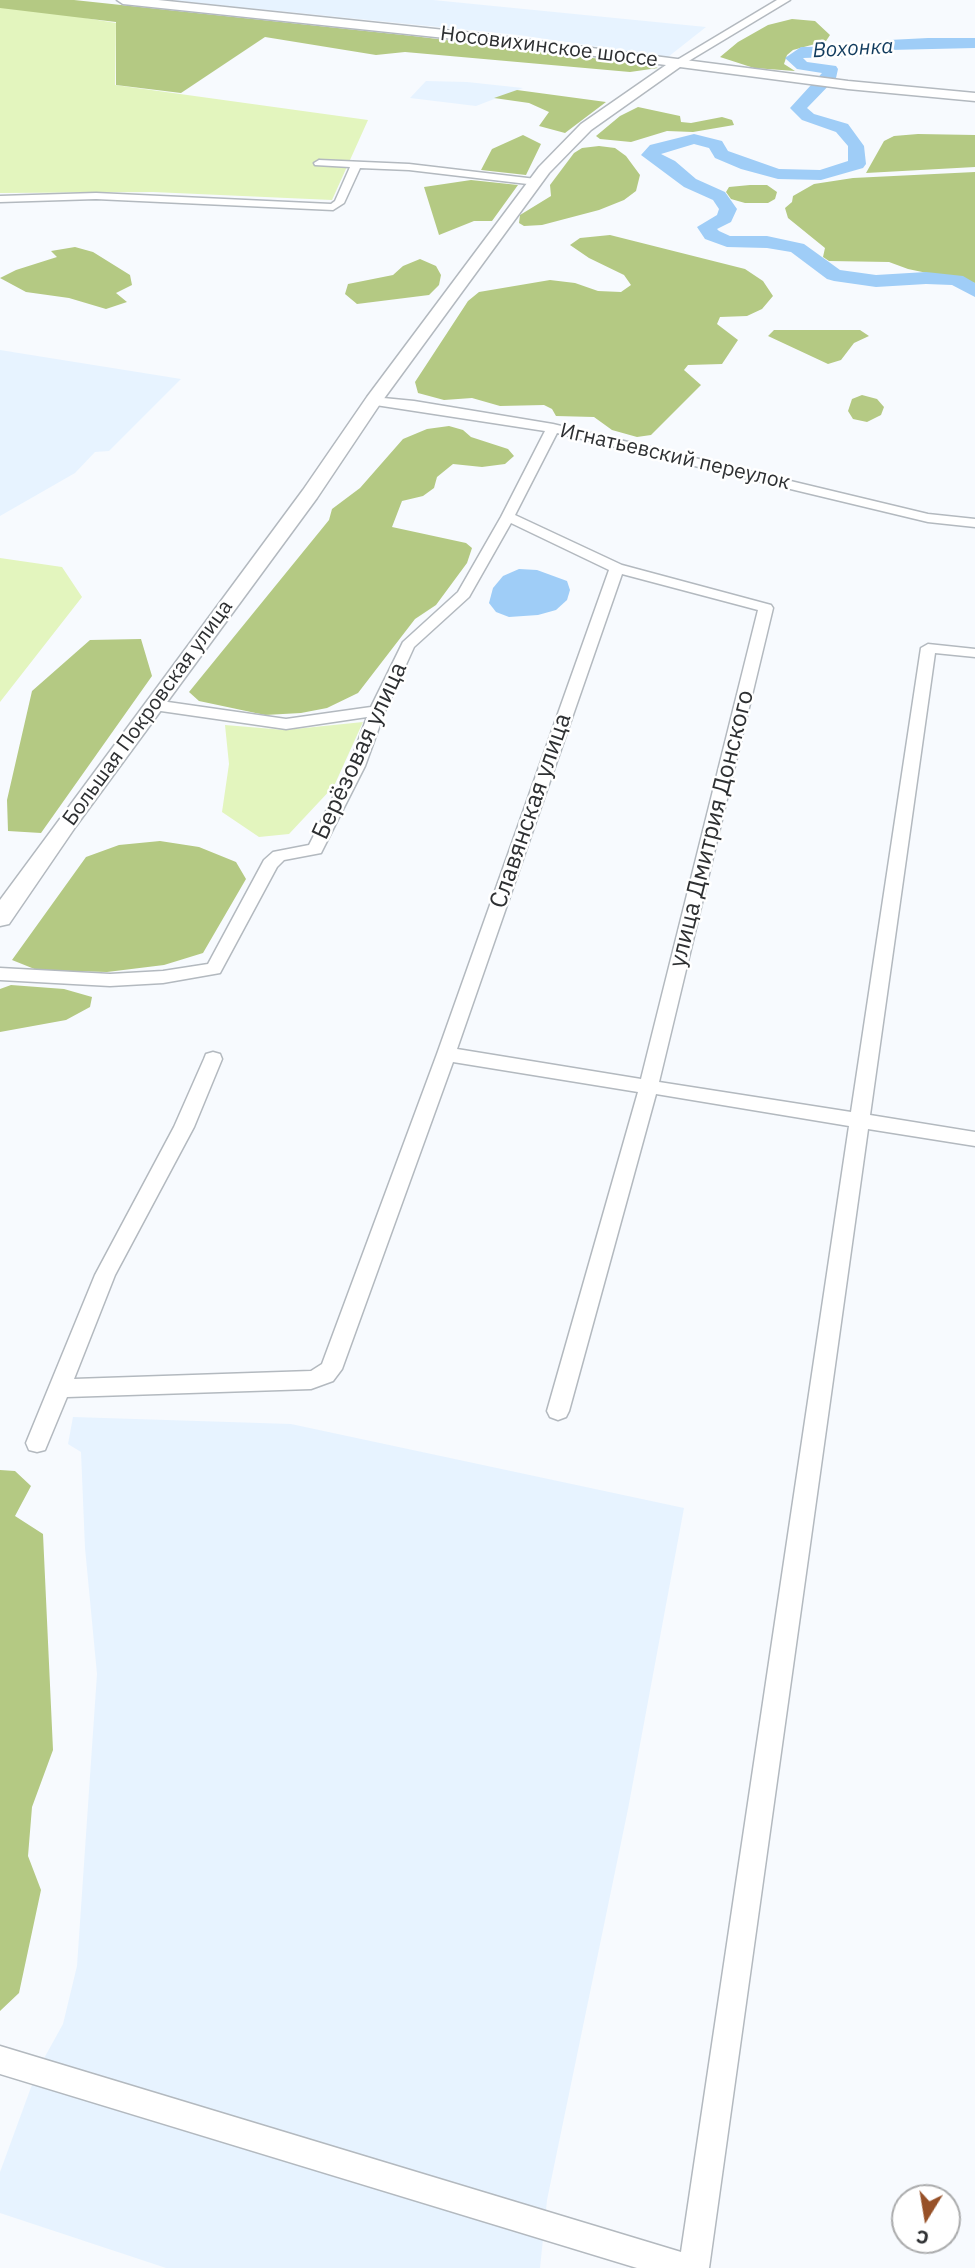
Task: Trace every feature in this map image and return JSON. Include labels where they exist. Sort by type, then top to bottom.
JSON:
[{"type":"main road","name":"Носовихинское шоссе","points":[[123,0],[445,34],[795,79],[975,97]]},
{"type":"main road","name":"Большая Покровская улица","points":[[0,918],[373,401],[536,182],[586,127],[678,63]]},
{"type":"street","points":[[678,63],[785,0]]},
{"type":"street","points":[[319,163],[356,164],[536,182]]},
{"type":"street","points":[[0,199],[96,196],[333,206],[339,203],[356,164]]},
{"type":"street","name":"Игнатьевский переулок","points":[[373,401],[414,405],[553,428],[928,517],[975,523]]},
{"type":"street","points":[[508,517],[553,428]]},
{"type":"street","name":"улица Дмитрия Донского","points":[[508,517],[617,568],[766,608],[649,1086],[558,1410]]},
{"type":"street","name":"Берёзовая улица","points":[[0,974],[110,980],[214,969],[270,864],[279,856],[315,849],[357,766],[377,711],[408,645],[464,594],[508,517]]},
{"type":"street","name":"Славянская улица","points":[[59,1388],[311,1380],[325,1375],[337,1358],[617,568]]},
{"type":"street","points":[[694,2268],[858,1120],[929,648],[975,653]]},
{"type":"street","points":[[154,705],[286,724],[377,711]]},
{"type":"street","points":[[446,1054],[975,1139]]},
{"type":"street","points":[[37,1443],[105,1275],[184,1127],[213,1059]]},
{"type":"street","points":[[0,2060],[686,2268]]},
{"type":"shaded area","points":[[168,0],[433,0],[706,27],[668,57],[519,35]]},
{"type":"shaded area","points":[[426,81],[523,88],[476,106],[410,98]]},
{"type":"shaded area","points":[[0,350],[181,379],[109,451],[95,452],[75,473],[0,516]]},
{"type":"shaded area","points":[[73,1417],[291,1424],[684,1508],[628,1809],[547,2200],[540,2268],[166,2268],[0,2213],[0,2172],[37,2071],[63,2024],[77,1966],[97,1674],[85,1548],[81,1452],[68,1444]]},
{"type":"green space","points":[[0,0],[74,0],[413,36],[658,68],[630,72],[405,52],[376,55],[265,37],[181,93],[116,85],[116,22],[0,8]]},
{"type":"green space","points":[[0,4],[116,23],[115,85],[368,120],[332,200],[153,192],[0,193]]},
{"type":"green space","points":[[792,19],[815,21],[830,35],[826,41],[793,50],[787,55],[784,64],[795,71],[754,68],[720,57],[738,42],[768,25]]},
{"type":"green space","points":[[517,90],[606,102],[565,133],[539,126],[549,112],[529,103],[494,98]]},
{"type":"green space","points":[[638,107],[680,116],[681,122],[691,123],[722,117],[732,120],[734,125],[693,132],[667,131],[631,142],[600,139],[596,136],[620,116]]},
{"type":"green space","points":[[523,135],[541,144],[526,175],[481,170],[492,149]]},
{"type":"green space","points":[[975,135],[975,167],[866,173],[884,141],[894,136]]},
{"type":"green space","points":[[582,148],[615,148],[626,156],[640,175],[636,191],[624,200],[599,210],[542,225],[524,226],[519,223],[520,215],[551,196],[550,185],[574,153]]},
{"type":"green space","points":[[975,172],[975,283],[908,269],[889,262],[829,261],[823,257],[825,248],[788,218],[785,208],[792,202],[793,196],[814,184],[853,178]]},
{"type":"green space","points":[[471,180],[518,185],[492,221],[474,221],[439,235],[424,187]]},
{"type":"green space","points":[[767,185],[777,192],[775,199],[768,203],[745,203],[731,199],[726,192],[729,187]]},
{"type":"green space","points":[[610,235],[745,269],[763,281],[773,296],[762,309],[747,316],[720,317],[717,324],[738,340],[722,364],[688,365],[684,370],[701,385],[651,435],[637,437],[612,430],[594,417],[556,416],[552,409],[544,405],[500,406],[472,398],[444,400],[418,393],[415,382],[468,301],[479,292],[550,280],[575,283],[598,291],[621,292],[631,285],[624,275],[589,258],[570,245],[580,238]]},
{"type":"green space","points":[[75,247],[93,252],[130,275],[132,285],[116,293],[127,302],[106,309],[69,298],[26,292],[0,278],[57,257],[51,251]]},
{"type":"green space","points":[[420,259],[436,266],[441,275],[439,285],[429,295],[357,304],[345,294],[348,284],[393,275],[403,266]]},
{"type":"green space","points":[[774,330],[860,330],[869,336],[854,343],[841,360],[828,364],[768,336]]},
{"type":"green space","points":[[862,395],[877,399],[884,407],[881,415],[867,422],[853,419],[848,411],[852,399]]},
{"type":"green space","points":[[449,426],[463,430],[471,437],[508,449],[514,456],[505,464],[482,467],[453,464],[437,477],[434,488],[423,496],[402,501],[392,527],[466,543],[472,548],[467,563],[436,605],[415,619],[358,693],[327,708],[265,715],[199,701],[189,692],[329,520],[332,509],[360,488],[403,439],[427,429]]},
{"type":"green space","points":[[0,558],[62,567],[82,597],[0,702]]},
{"type":"green space","points":[[141,639],[152,676],[41,833],[8,831],[7,800],[32,691],[90,640]]},
{"type":"green space","points":[[363,722],[334,786],[289,834],[259,837],[222,812],[229,764],[225,725],[285,730]]},
{"type":"green space","points":[[160,841],[199,847],[236,862],[246,879],[203,953],[164,965],[107,972],[37,970],[12,960],[86,857],[119,845]]},
{"type":"green space","points":[[11,985],[64,989],[92,997],[90,1007],[66,1020],[0,1032],[0,989]]},
{"type":"green space","points":[[0,1470],[15,1471],[31,1486],[15,1516],[43,1534],[53,1750],[32,1807],[28,1856],[41,1890],[19,1993],[0,2011]]},
{"type":"water","points":[[519,569],[537,570],[567,581],[570,590],[567,600],[556,610],[538,615],[509,617],[496,612],[489,603],[493,588],[503,576]]},
{"type":"waterway","name":"Вохонка","points":[[975,43],[889,45],[862,51],[801,52],[793,58],[803,66],[830,69],[830,75],[798,108],[808,117],[842,128],[856,146],[857,164],[821,175],[778,174],[747,165],[721,154],[716,145],[694,139],[656,149],[650,155],[669,165],[690,183],[719,196],[728,209],[725,218],[706,227],[712,235],[727,241],[767,242],[797,248],[834,275],[876,281],[926,278],[956,280],[975,291]]}]
